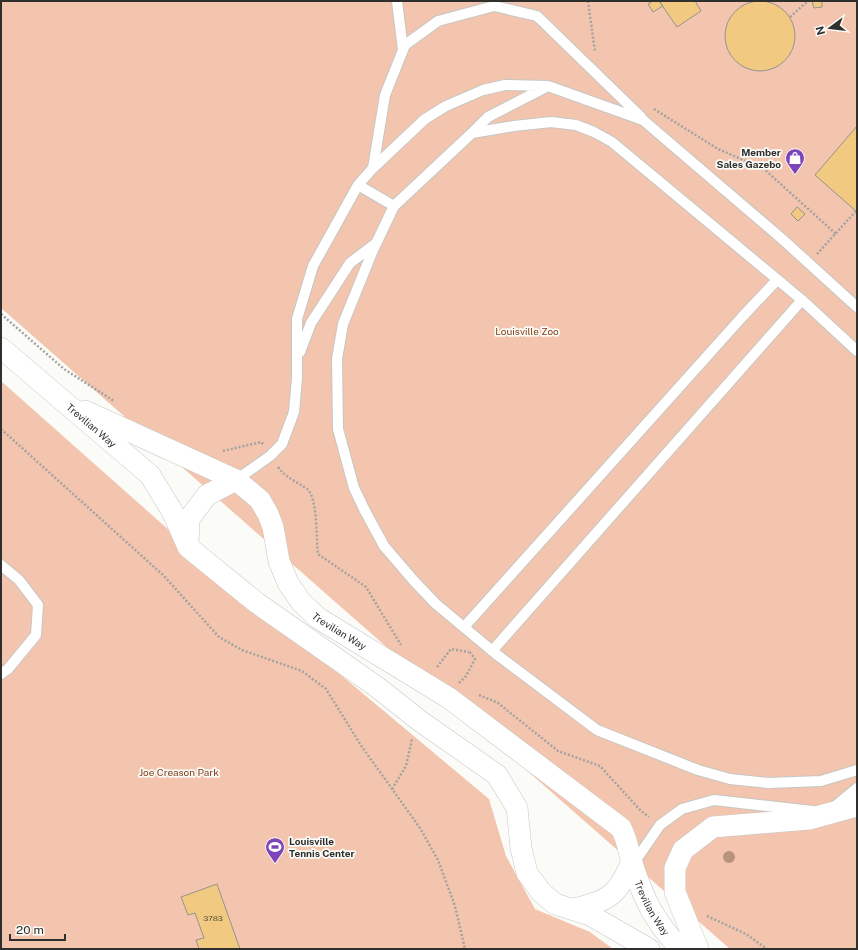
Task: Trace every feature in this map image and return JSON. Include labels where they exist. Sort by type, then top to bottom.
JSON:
[{"type":"street","name":"Trevilian Way","points":[[1,348],[150,475],[172,512],[188,546],[257,603],[377,687],[420,721],[497,775],[517,808],[521,848],[527,873],[541,892],[555,904],[590,915],[649,949]]},
{"type":"street","name":"Trevilian Way","points":[[64,402],[236,480],[260,500],[268,514],[278,546],[279,560],[288,583],[301,602],[318,618],[449,698],[606,814],[621,828],[629,844],[632,862],[649,909],[663,930],[681,949]]},
{"type":"street","points":[[188,546],[189,519],[207,495],[236,480]]},
{"type":"street","points":[[698,949],[675,892],[675,868],[683,850],[714,827],[809,819],[826,813],[857,806]]},
{"type":"street","name":"Trevilian Way","points":[[574,909],[602,902],[611,896],[622,882],[632,862]]},
{"type":"lane","points":[[397,1],[403,50]]},
{"type":"lane","points":[[373,168],[385,95],[405,45],[438,21],[494,6],[537,16],[643,120],[857,307]]},
{"type":"lane","points":[[236,480],[270,456],[282,444],[294,412],[297,359],[297,319],[313,266],[358,185],[373,168],[425,119],[446,106],[483,90],[505,85],[548,86],[643,120]]},
{"type":"lane","points":[[548,86],[488,117],[394,206],[343,324],[337,359],[338,429],[354,488],[384,546],[436,604],[465,626],[492,651],[597,730],[698,770],[730,779],[768,783],[821,781],[857,770]]},
{"type":"lane","points":[[472,133],[551,122],[576,125],[594,132],[612,142],[638,162],[802,300],[857,351]]},
{"type":"lane","points":[[358,185],[394,206]]},
{"type":"lane","points":[[297,359],[311,323],[350,263],[377,243]]},
{"type":"lane","points":[[465,626],[777,280]]},
{"type":"lane","points":[[492,651],[802,300]]},
{"type":"lane","points":[[1,565],[19,580],[38,605],[36,635],[8,668],[1,674]]},
{"type":"lane","points":[[632,862],[638,857],[660,825],[682,809],[714,800],[826,813],[857,788]]},
{"type":"path","points":[[588,1],[596,58]]},
{"type":"path","points":[[790,17],[808,1]]},
{"type":"path","points":[[652,108],[718,149],[764,169],[836,234]]},
{"type":"path","points":[[809,264],[857,210]]},
{"type":"path","points":[[1,314],[64,369],[116,402]]},
{"type":"path","points":[[1,429],[163,575],[220,637],[242,650],[302,671],[326,689],[362,747],[420,828],[438,860],[455,906],[465,949]]},
{"type":"path","points":[[219,452],[261,442],[285,476],[309,490],[315,504],[318,554],[366,587],[402,646]]},
{"type":"path","points":[[435,670],[451,649],[469,652]]},
{"type":"path","points":[[452,681],[462,688]]},
{"type":"path","points":[[476,694],[498,703],[558,751],[600,766],[641,811],[660,825]]},
{"type":"path","points":[[682,912],[695,907],[700,913],[746,934],[768,949]]},
{"type":"green space","name":"Louisville Zoo","points":[[1,1],[857,1],[857,949],[730,949],[1,308]]},
{"type":"green space","name":"Joe Creason Park","points":[[1,381],[188,547],[489,799],[506,856],[535,909],[590,932],[613,949],[1,949]]},
{"type":"building","points":[[653,1],[659,1],[663,6],[653,12],[648,4]]},
{"type":"building","points":[[659,1],[695,1],[701,11],[677,27]]},
{"type":"building","points":[[760,1],[773,4],[785,11],[792,23],[795,36],[792,49],[785,61],[773,68],[760,71],[747,68],[735,61],[728,49],[725,36],[728,23],[735,11],[747,4]]},
{"type":"building","points":[[812,1],[822,1],[822,7],[814,8]]},
{"type":"building","points":[[857,126],[857,212],[815,175]]},
{"type":"building","points":[[797,207],[805,214],[798,221],[791,214]]},
{"type":"building","points":[[217,884],[240,949],[199,949],[196,940],[204,938],[195,913],[188,915],[181,897]]},
{"type":"place","name":"Member Sales Gazebo","points":[[795,175]]},
{"type":"place","name":"Louisville Tennis Center","points":[[275,864]]}]
